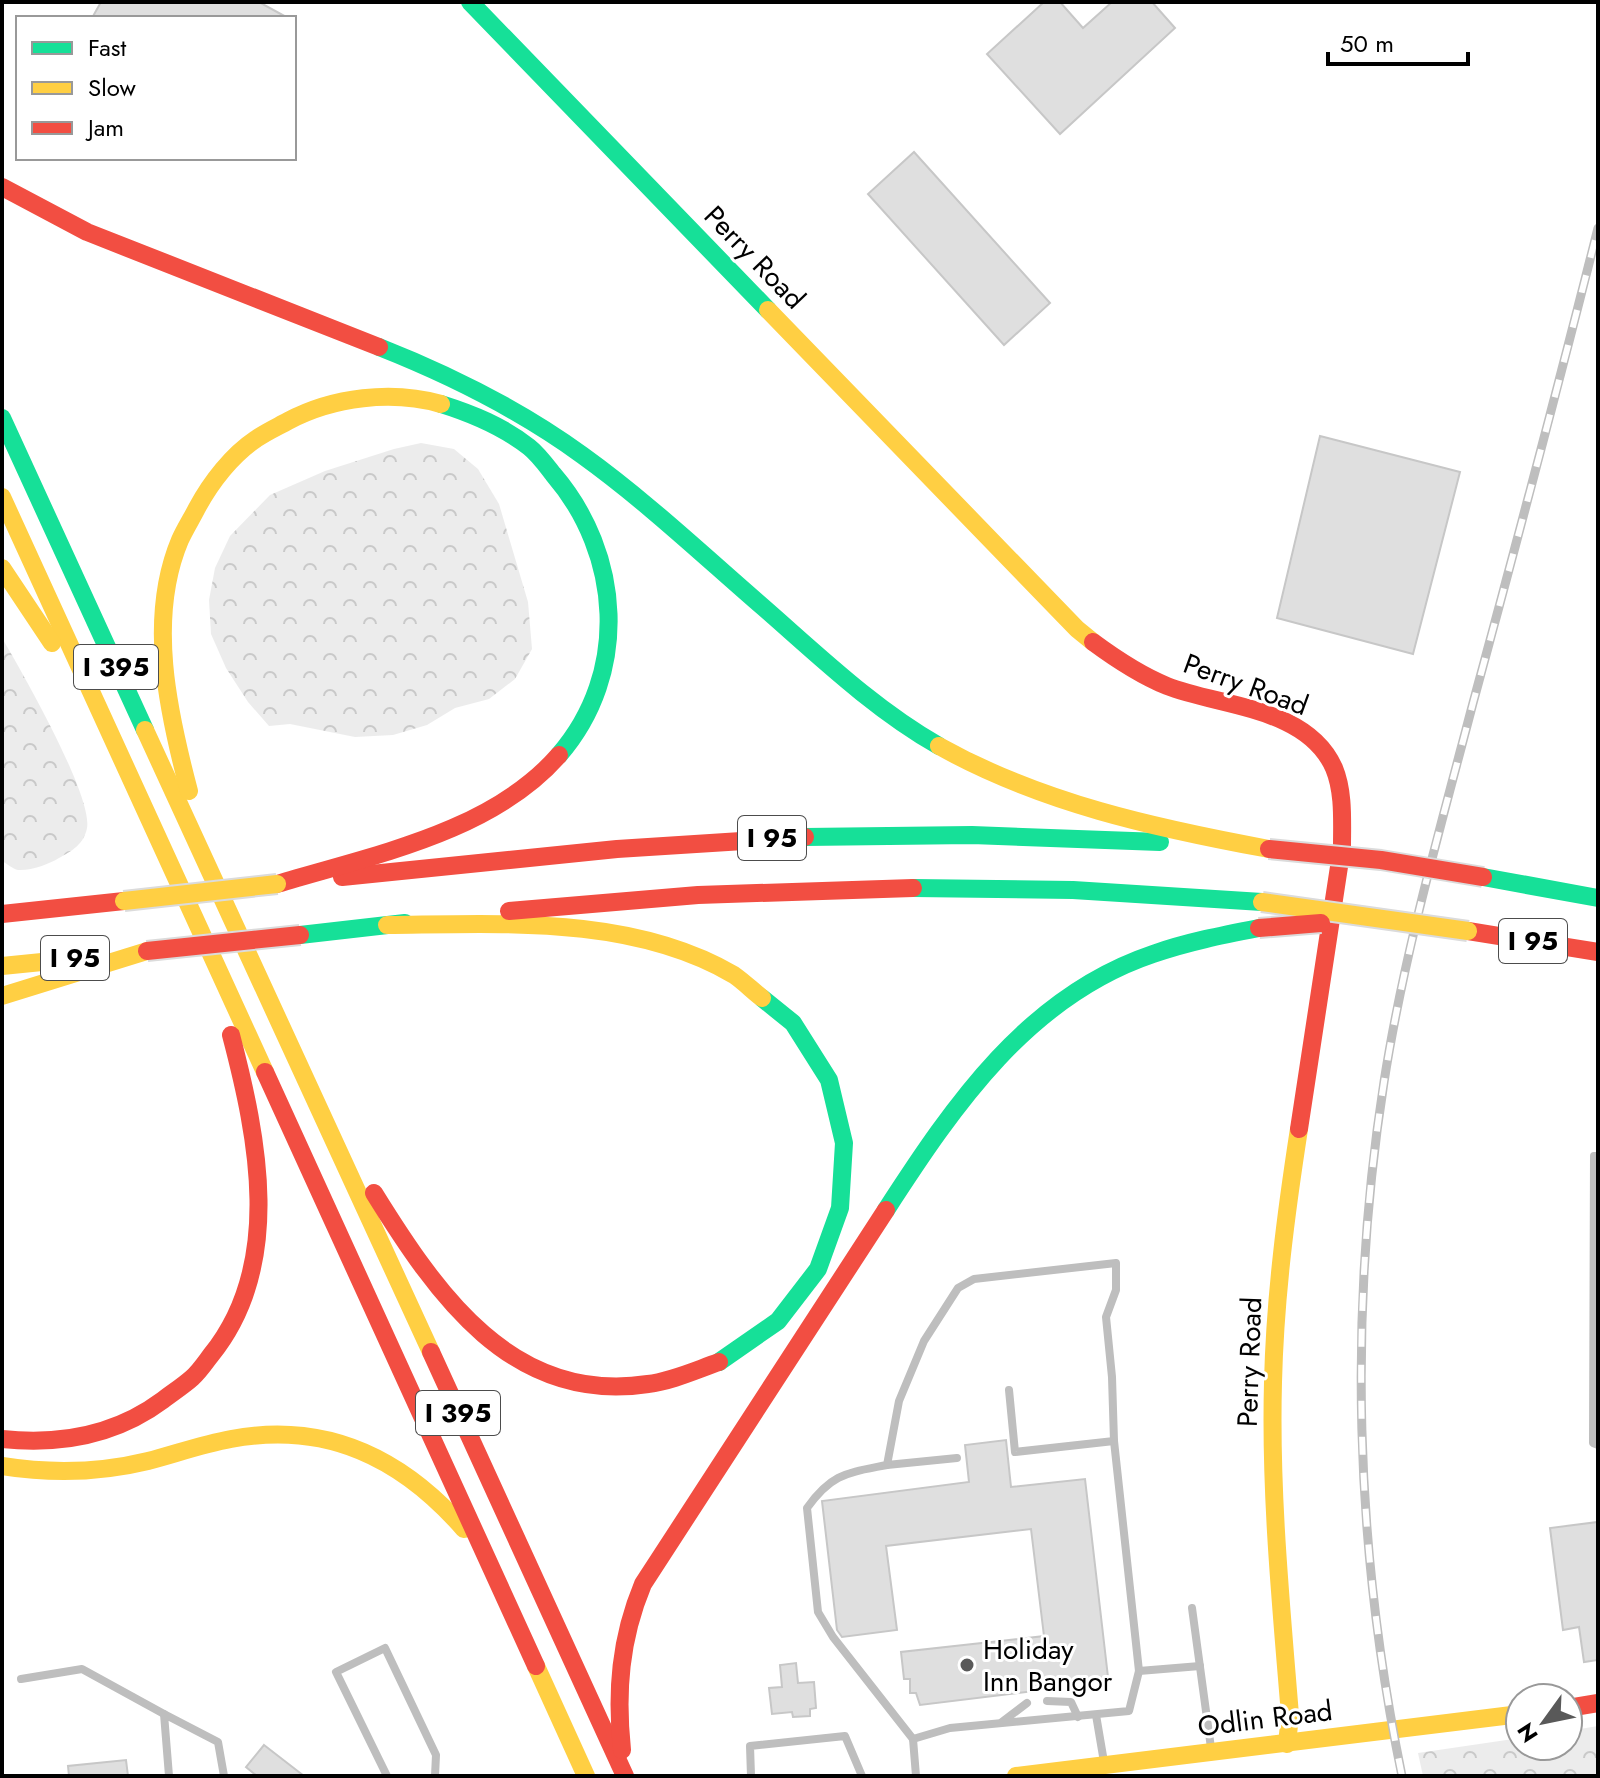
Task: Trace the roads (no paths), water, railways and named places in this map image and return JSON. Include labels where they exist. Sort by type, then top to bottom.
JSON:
[{"type":"main road","name":"Perry Road","points":[[470,2],[1077,629],[1107,654],[1156,681],[1298,727],[1315,740],[1335,766],[1343,806],[1342,847],[1292,1184],[1275,1336],[1275,1500],[1290,1715],[1287,1744]]},
{"type":"main road","points":[[2,187],[87,232],[430,367],[536,423],[624,487],[885,712],[960,759],[1027,790],[1072,806],[1269,849]]},
{"type":"main road","points":[[229,916],[184,775],[167,695],[165,651],[168,588],[175,552],[188,520],[208,487],[234,457],[278,424],[310,409],[347,399],[384,395],[424,398],[464,409],[505,429],[537,454],[566,486],[589,525],[603,565],[609,605],[606,654],[595,692],[584,719],[562,753],[537,780],[496,808],[443,831],[277,884]]},
{"type":"main road","name":"I 395","points":[[2,418],[625,1776]]},
{"type":"main road","name":"I 395","points":[[2,497],[586,1776]]},
{"type":"main road","points":[[2,568],[58,654],[133,783]]},
{"type":"main road","name":"I 95","points":[[5,914],[572,854],[796,837],[1021,837],[1269,849],[1393,862],[1598,898]]},
{"type":"main road","name":"I 95","points":[[2,966],[654,898],[858,887],[1060,888],[1262,902],[1432,924],[1598,952]]},
{"type":"main road","points":[[2,1439],[31,1442],[74,1438],[114,1427],[154,1408],[189,1380],[211,1356],[229,1329],[248,1287],[260,1216],[255,1129],[238,1059],[195,919]]},
{"type":"main road","points":[[625,1776],[619,1729],[618,1676],[626,1628],[643,1584],[914,1166],[965,1092],[999,1053],[1027,1027],[1094,980],[1160,950],[1211,936],[1259,928],[1318,923],[1432,924]]},
{"type":"main road","points":[[290,1050],[353,1160],[422,1266],[472,1326],[525,1365],[556,1377],[588,1384],[630,1387],[668,1381],[703,1371],[738,1354],[770,1330],[798,1302],[819,1269],[833,1238],[844,1188],[845,1151],[840,1118],[823,1070],[804,1039],[771,1002],[735,976],[709,964],[624,937],[540,928],[387,925]]},
{"type":"main road","points":[[2,996],[147,951]]},
{"type":"main road","points":[[2,1466],[52,1472],[97,1471],[232,1439],[275,1434],[319,1436],[362,1449],[409,1475],[446,1508],[494,1572]]},
{"type":"main road","name":"Odlin Road","points":[[1016,1776],[1064,1773],[1105,1765],[1137,1769],[1212,1753],[1504,1716]]},
{"type":"main road","points":[[562,1722],[566,1753],[564,1771]]},
{"type":"lane","points":[[1598,1156],[1594,1156],[1593,1443],[1598,1445]]},
{"type":"lane","points":[[887,1465],[899,1401],[924,1341],[958,1288],[974,1279],[1116,1263],[1116,1290],[1106,1317],[1114,1441],[1139,1671],[1129,1711],[950,1728],[913,1739]]},
{"type":"lane","points":[[1009,1390],[1015,1452],[1114,1441]]},
{"type":"lane","points":[[916,1776],[913,1739],[833,1637],[818,1612],[807,1508],[842,1474],[887,1465],[957,1458]]},
{"type":"lane","points":[[1192,1608],[1212,1753]]},
{"type":"lane","points":[[387,1776],[336,1672],[385,1648],[436,1755],[435,1776]]},
{"type":"lane","points":[[1139,1671],[1200,1666]]},
{"type":"lane","points":[[21,1679],[82,1669],[218,1742],[224,1776]]},
{"type":"lane","points":[[1047,1701],[1071,1702],[1078,1717]]},
{"type":"lane","points":[[1000,1723],[1027,1703]]},
{"type":"lane","points":[[164,1714],[169,1776]]},
{"type":"lane","points":[[1096,1715],[1105,1765]]},
{"type":"lane","points":[[751,1776],[750,1746],[845,1736],[862,1776]]},
{"type":"railway","points":[[1402,1776],[1374,1604],[1362,1430],[1361,1343],[1365,1255],[1384,1082],[1412,939],[1598,228]]},
{"type":"place","name":"Holiday Inn Bangor","points":[[967,1665]]}]
